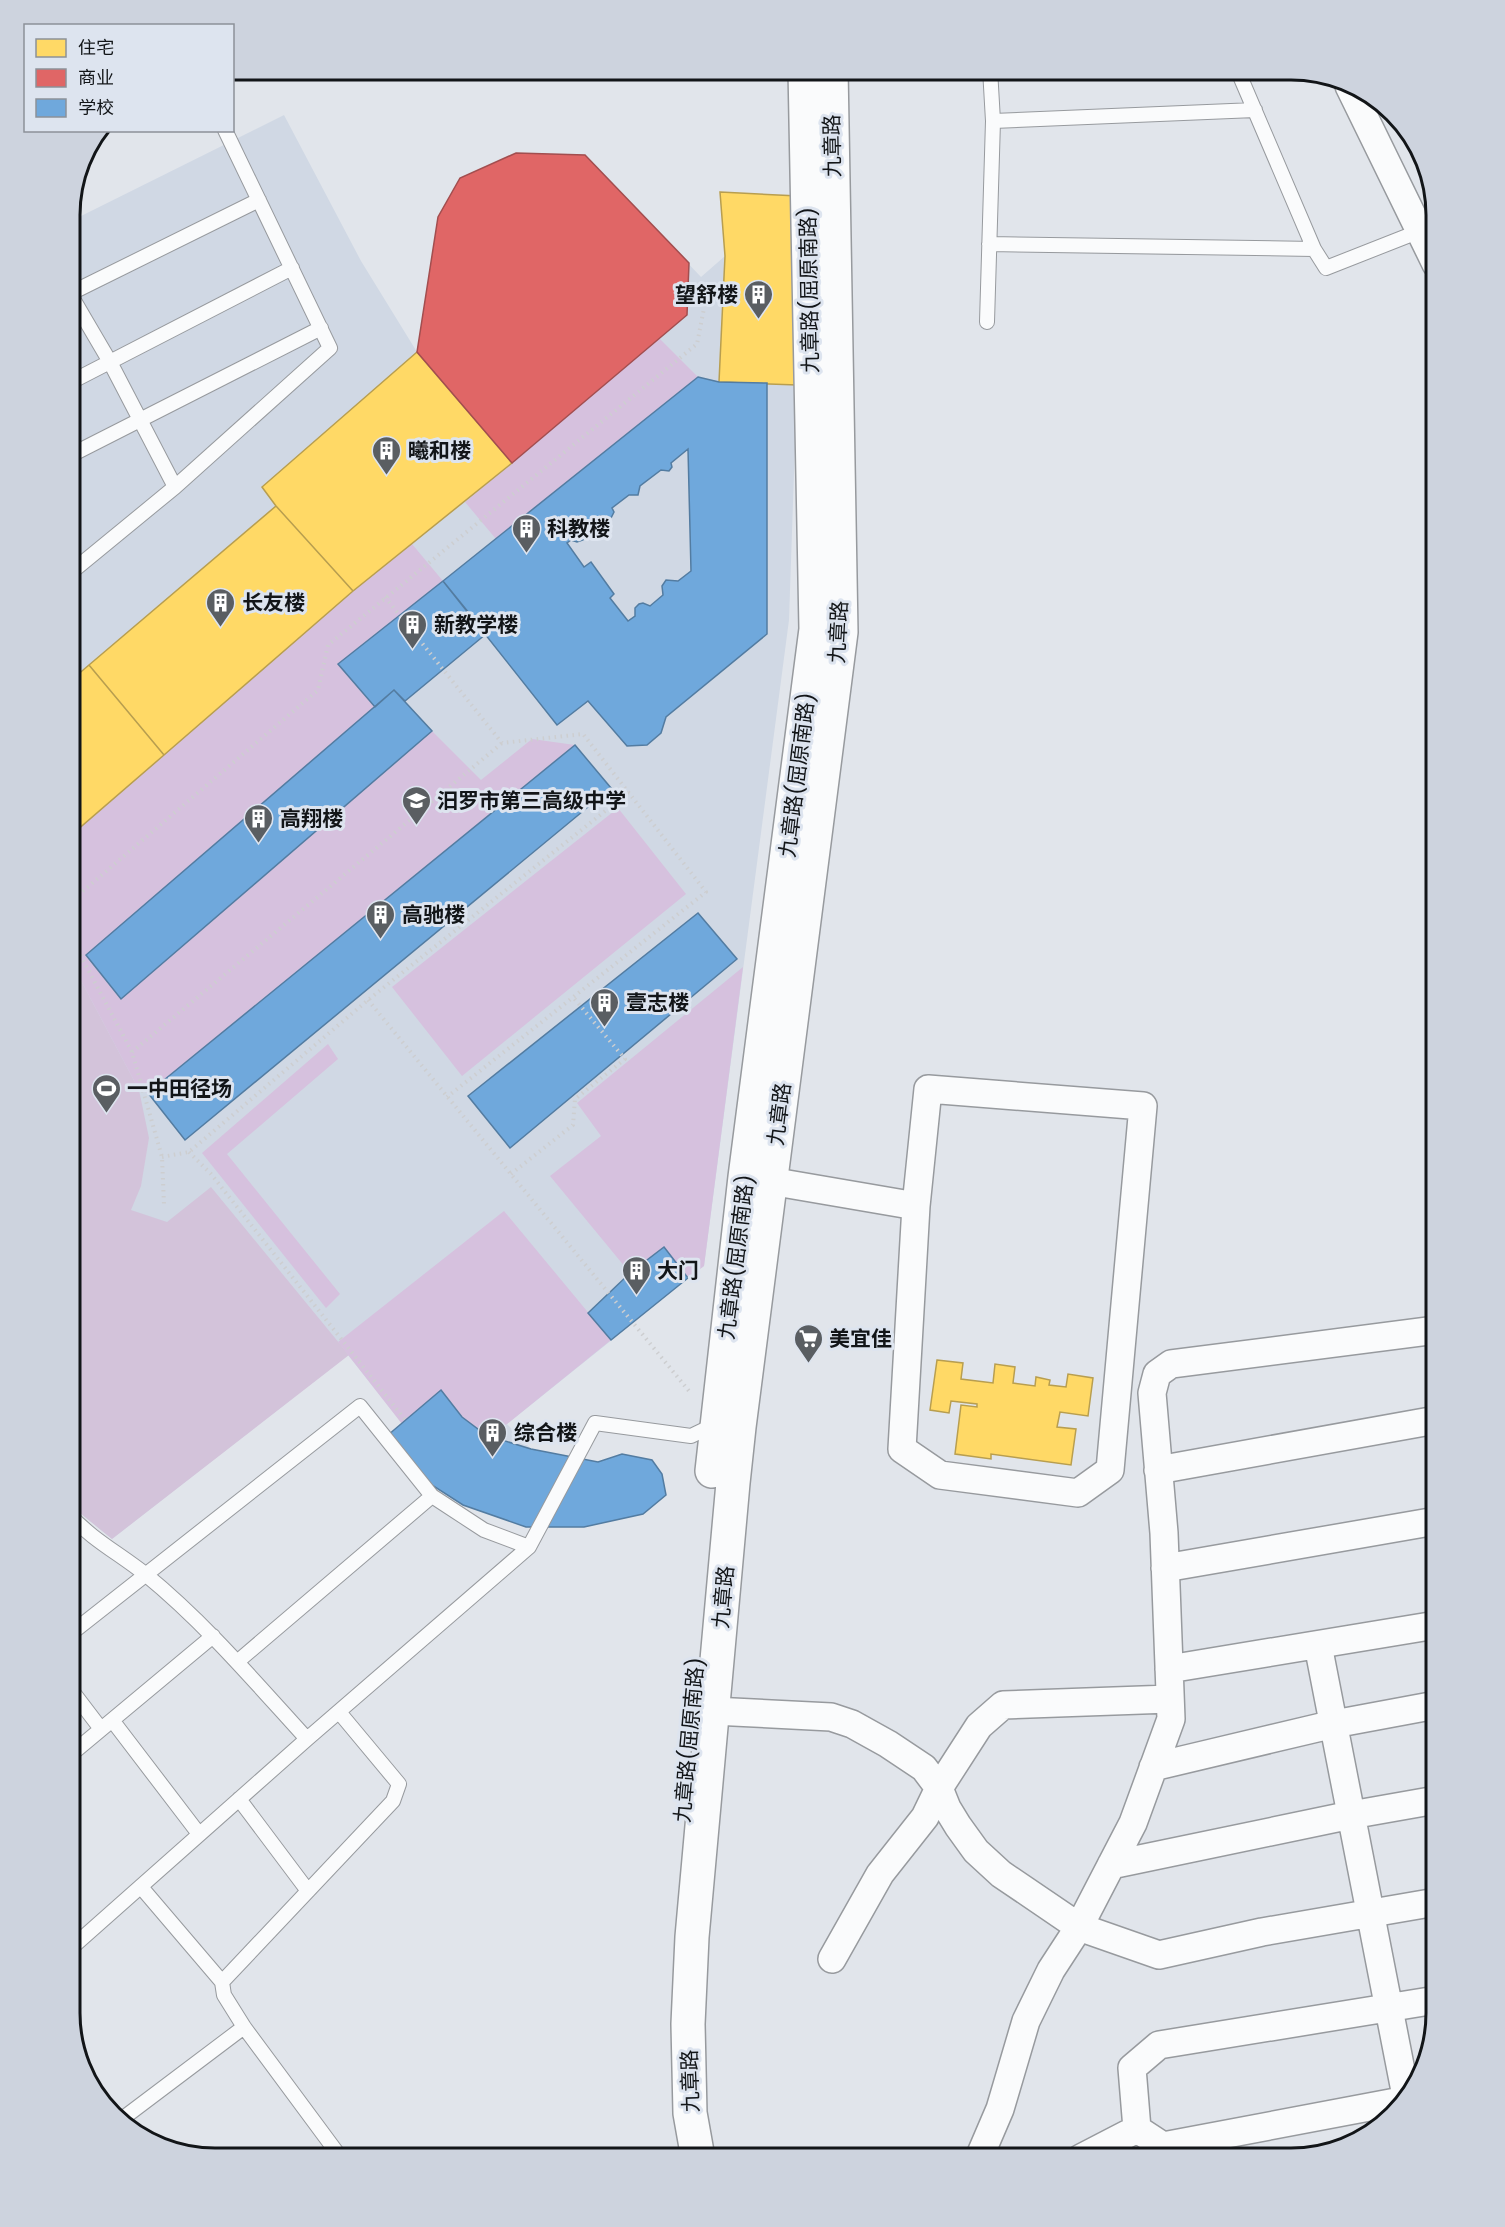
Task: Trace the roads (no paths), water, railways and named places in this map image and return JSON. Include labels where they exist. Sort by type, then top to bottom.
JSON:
[{"type":"street","name":"九章路(屈原南路)","points":[[676,2147],[672,2124],[668,2029],[673,1939],[716,1424],[816,630],[805,80]]},
{"type":"street","name":"九章路","points":[[696,2147],[690,2113],[688,2024],[692,1937],[739,1427],[841,632],[831,80]]},
{"type":"street","points":[[1353,95],[1426,243]]},
{"type":"street","points":[[928,1089],[1143,1106],[1110,1470],[1078,1493],[940,1475],[902,1449],[916,1206],[928,1089]]},
{"type":"street","points":[[770,1182],[916,1206]]},
{"type":"street","points":[[983,2148],[1000,2109],[1026,2021],[1133,1822],[1171,1719],[1165,1568],[1152,1393],[1157,1374],[1171,1364],[1426,1331]]},
{"type":"street","points":[[1158,1470],[1426,1422]]},
{"type":"street","points":[[1165,1568],[1426,1523]]},
{"type":"street","points":[[1168,1669],[1426,1627]]},
{"type":"street","points":[[1318,1645],[1404,2085]]},
{"type":"street","points":[[832,1959],[880,1874],[925,1817],[939,1788],[979,1726],[1003,1705],[1170,1699]]},
{"type":"street","points":[[1153,1767],[1334,1724],[1426,1707]]},
{"type":"street","points":[[713,1711],[831,1717],[852,1724],[924,1768],[939,1788],[947,1808],[976,1851],[1001,1874],[1078,1927],[1159,1955],[1262,1932],[1426,1904]]},
{"type":"street","points":[[1111,1865],[1426,1802]]},
{"type":"street","points":[[1137,2129],[1132,2068],[1159,2045],[1426,2002]]},
{"type":"street","points":[[1137,2129],[1163,2146],[1391,2103]]},
{"type":"street","points":[[1101,2148],[1137,2129]]},
{"type":"lane","points":[[987,322],[993,121],[991,80]]},
{"type":"lane","points":[[1242,80],[1314,249],[1326,268],[1420,231]]},
{"type":"lane","points":[[993,121],[1256,110]]},
{"type":"lane","points":[[80,565],[175,487],[330,348],[226,132]]},
{"type":"lane","points":[[80,288],[259,200]]},
{"type":"lane","points":[[989,244],[1314,249]]},
{"type":"lane","points":[[80,377],[292,268]]},
{"type":"lane","points":[[80,310],[110,362],[175,487]]},
{"type":"lane","points":[[80,450],[321,328]]},
{"type":"lane","points":[[80,1626],[360,1406],[432,1496],[484,1530],[529,1546]]},
{"type":"lane","points":[[80,1940],[529,1546],[595,1423],[691,1436],[716,1424]]},
{"type":"lane","points":[[237,1662],[432,1496]]},
{"type":"lane","points":[[80,1526],[145,1574],[213,1636],[307,1739]]},
{"type":"lane","points":[[80,1747],[213,1636]]},
{"type":"lane","points":[[80,1698],[107,1724],[199,1834]]},
{"type":"lane","points":[[222,1982],[393,1801],[399,1784],[339,1712]]},
{"type":"lane","points":[[239,1799],[308,1891]]},
{"type":"lane","points":[[141,1887],[222,1982],[224,1995],[244,2028],[333,2147]]},
{"type":"lane","points":[[127,2115],[244,2028]]},
{"type":"place","name":"望舒楼","points":[[759,320]]},
{"type":"place","name":"曦和楼","points":[[387,476]]},
{"type":"place","name":"科教楼","points":[[526,554]]},
{"type":"place","name":"长友楼","points":[[221,628]]},
{"type":"place","name":"新教学楼","points":[[413,650]]},
{"type":"place","name":"汨罗市第三高级中学","points":[[416,826]]},
{"type":"place","name":"高翔楼","points":[[259,844]]},
{"type":"place","name":"高驰楼","points":[[381,940]]},
{"type":"place","name":"壹志楼","points":[[605,1028]]},
{"type":"place","name":"一中田径场","points":[[106,1114]]},
{"type":"place","name":"大门","points":[[636,1296]]},
{"type":"place","name":"美宜佳","points":[[808,1364]]},
{"type":"place","name":"综合楼","points":[[493,1458]]}]
